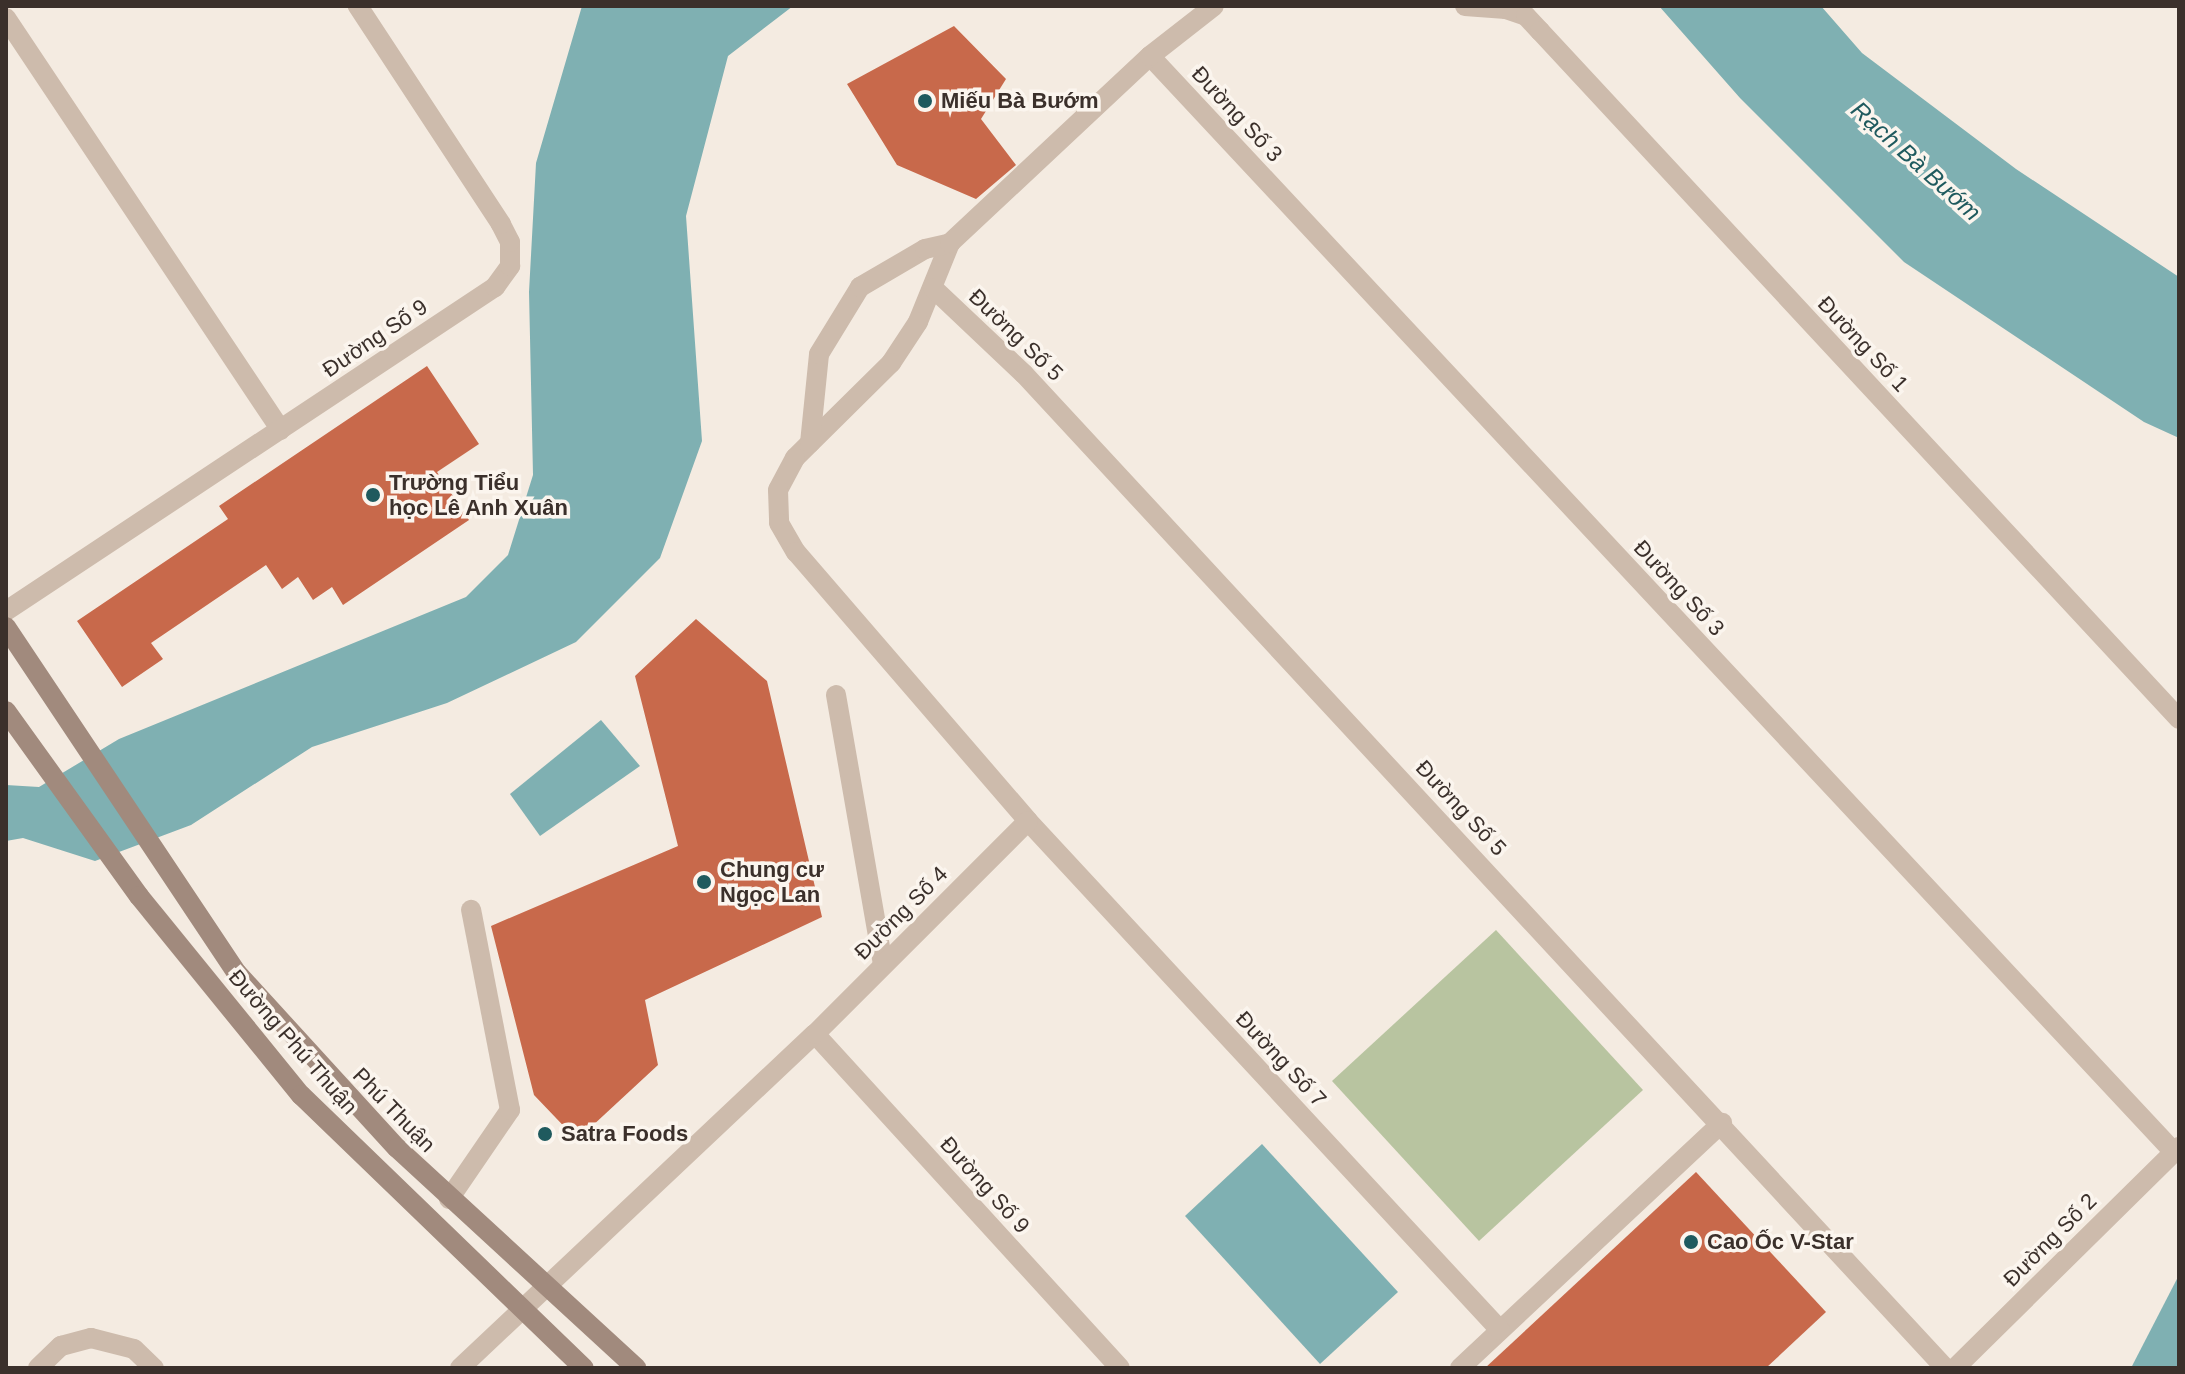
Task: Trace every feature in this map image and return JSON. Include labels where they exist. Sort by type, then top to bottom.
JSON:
[{"type":"street","name":"Đường Số 9","points":[[6,611],[495,287],[510,266],[510,242],[501,224],[359,6]]},
{"type":"street","points":[[810,443],[819,354],[843,310],[860,287],[889,267],[950,243],[1150,56],[1214,6]]},
{"type":"street","name":"Đường Số 1","points":[[1465,6],[1506,9],[1526,16],[2179,719]]},
{"type":"street","points":[[6,18],[281,430]]},
{"type":"street","name":"Đường Số 3","points":[[1150,56],[2176,1150]]},
{"type":"street","points":[[950,243],[933,288],[891,363],[810,443],[778,490],[779,523],[796,552],[1028,821]]},
{"type":"street","name":"Đường Số 5","points":[[933,288],[1024,374],[1722,1123],[1945,1368]]},
{"type":"street","name":"Phú Thuận","points":[[6,627],[63,709],[169,875],[246,984],[315,1063],[449,1199],[546,1283]]},
{"type":"street","points":[[836,695],[883,965]]},
{"type":"street","name":"Đường Phú Thuận","points":[[6,711],[139,896],[301,1095],[584,1368]]},
{"type":"street","name":"Đường Số 4","points":[[460,1368],[546,1283],[815,1034],[1028,821]]},
{"type":"street","name":"Đường Số 7","points":[[1028,821],[1500,1330]]},
{"type":"street","points":[[449,1199],[510,1110],[471,910]]},
{"type":"street","name":"Đường Số 9","points":[[815,1034],[1120,1368]]},
{"type":"street","points":[[1460,1368],[1722,1123]]},
{"type":"street","name":"Đường Số 2","points":[[1955,1368],[2176,1150]]},
{"type":"street","points":[[546,1283],[636,1368]]},
{"type":"street","points":[[38,1368],[61,1346],[91,1338],[134,1349],[154,1368]]},
{"type":"green space","points":[[1496,930],[1643,1090],[1479,1241],[1332,1081]]},
{"type":"water","points":[[582,6],[793,6],[728,56],[686,216],[702,441],[660,558],[576,642],[447,703],[312,747],[191,825],[95,861],[23,838],[6,841],[6,785],[39,787],[119,739],[466,597],[508,555],[533,475],[529,292],[536,163]]},
{"type":"water","name":"Rạch Bà Bướm","points":[[1659,6],[1821,6],[1862,53],[2016,169],[2179,277],[2179,438],[2144,422],[1904,262],[1740,98]]},
{"type":"water","points":[[601,720],[640,766],[540,836],[510,794]]},
{"type":"water","points":[[1262,1144],[1398,1292],[1320,1364],[1185,1216]]},
{"type":"water","points":[[2179,1275],[2179,1368],[2131,1368]]},
{"type":"building","name":"Miếu Bà Bướm","points":[[954,26],[1006,79],[981,119],[1016,165],[976,199],[897,165],[847,84]]},
{"type":"building","points":[[427,366],[479,444],[437,472],[469,520],[343,605],[332,587],[313,600],[298,577],[282,589],[266,565],[151,643],[163,659],[122,687],[77,621],[228,519],[219,506]]},
{"type":"building","name":"Chung cư Ngọc Lan","points":[[696,619],[767,681],[822,917],[645,1000],[658,1065],[577,1140],[534,1095],[491,926],[678,846],[635,676]]},
{"type":"building","name":"Cao Ốc V-Star","points":[[1696,1172],[1826,1312],[1766,1368],[1485,1368]]},
{"type":"place","name":"Miếu Bà Bướm","points":[[925,101]]},
{"type":"place","name":"Trường Tiểu học Lê Anh Xuân","points":[[373,495]]},
{"type":"place","name":"Chung cư Ngọc Lan","points":[[704,882]]},
{"type":"place","name":"Satra Foods","points":[[545,1134]]},
{"type":"place","name":"Cao Ốc V-Star","points":[[1691,1242]]}]
